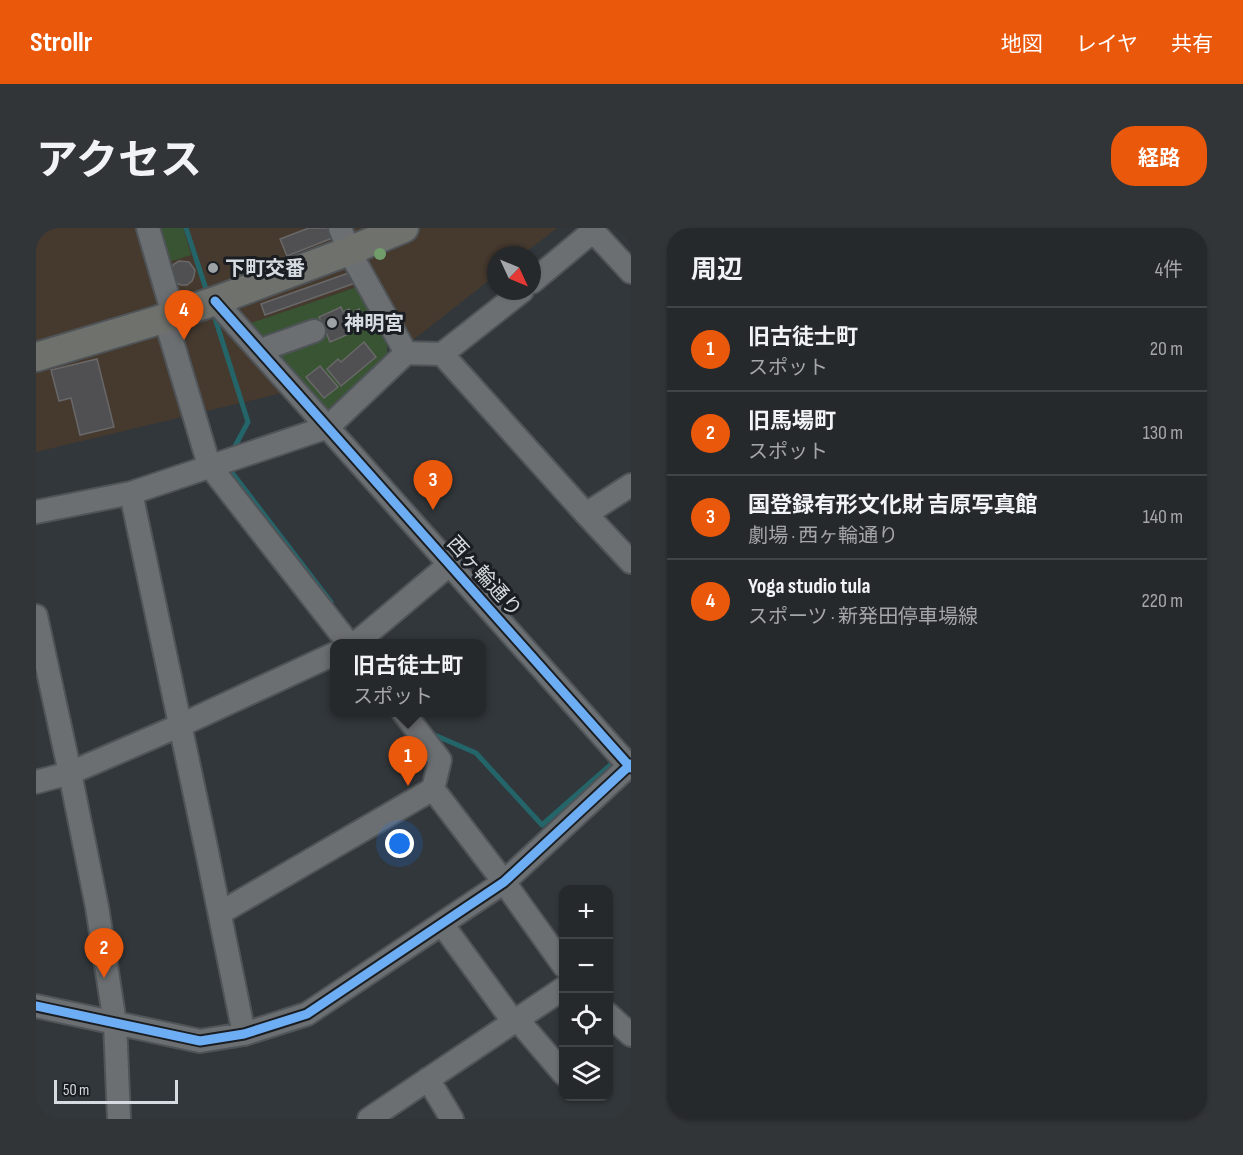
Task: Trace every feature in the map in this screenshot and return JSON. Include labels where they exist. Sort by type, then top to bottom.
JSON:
[{"type":"main road","points":[[36,357],[215,301],[345,239],[404,228]]},
{"type":"street","points":[[148,228],[209,465],[345,639]]},
{"type":"street","points":[[541,274],[593,231],[631,272]]},
{"type":"street","points":[[345,239],[406,352]]},
{"type":"street","points":[[36,512],[130,493],[328,427],[406,352],[441,354],[510,300]]},
{"type":"street","name":"西ヶ輪通り","points":[[215,301],[630,766]]},
{"type":"street","points":[[269,347],[314,331]]},
{"type":"street","points":[[441,354],[631,561]]},
{"type":"street","points":[[586,514],[631,485]]},
{"type":"street","points":[[130,493],[181,725],[244,1034]]},
{"type":"street","points":[[361,639],[450,564]]},
{"type":"street","points":[[36,616],[97,907],[115,1023],[119,1119]]},
{"type":"street","points":[[36,782],[70,773],[181,725],[330,656]]},
{"type":"street","points":[[220,913],[433,789],[441,760],[408,717]]},
{"type":"street","points":[[36,1006],[200,1041],[244,1034],[307,1014],[504,882],[630,766]]},
{"type":"street","points":[[433,789],[559,959]]},
{"type":"street","points":[[442,924],[515,1020],[559,1068]]},
{"type":"street","points":[[369,1119],[397,1111],[428,1079],[559,991]]},
{"type":"street","points":[[613,1018],[631,1035]]},
{"type":"street","points":[[428,1079],[452,1119]]},
{"type":"shaded area","points":[[36,228],[557,228],[534,246],[487,246],[487,282],[413,340],[366,284],[252,323],[303,388],[36,452]]},
{"type":"green space","points":[[156,228],[183,228],[191,255],[166,263]]},
{"type":"green space","points":[[366,284],[385,323],[388,359],[325,413],[251,323]]},
{"type":"building","points":[[309,228],[337,228],[340,235],[287,256],[280,239]]},
{"type":"building","points":[[179,261],[189,262],[195,270],[192,281],[187,285],[176,283],[171,268]]},
{"type":"building","points":[[357,270],[361,281],[265,315],[261,304]]},
{"type":"building","points":[[341,307],[343,312],[349,309],[351,313],[359,309],[364,321],[355,324],[356,328],[350,330],[351,333],[330,342],[326,332],[319,336],[314,324],[321,321],[319,317]]},
{"type":"building","points":[[364,342],[376,357],[341,386],[327,369],[338,359],[341,362]]},
{"type":"building","points":[[97,359],[114,427],[80,435],[71,398],[59,401],[51,370]]},
{"type":"building","points":[[320,366],[338,387],[324,398],[306,377]]},
{"type":"waterway","points":[[186,228],[208,295]]},
{"type":"waterway","points":[[213,312],[248,422],[233,450]]},
{"type":"waterway","points":[[227,466],[331,602]]},
{"type":"waterway","points":[[430,733],[476,753],[542,825],[617,759]]},
{"type":"cycle path","points":[[215,301],[631,768]]},
{"type":"cycle path","points":[[36,1006],[200,1041],[244,1034],[307,1014],[504,882],[631,764]]},
{"type":"place","name":"下町交番","points":[[213,268]]},
{"type":"place","name":"神明宮","points":[[332,323]]},
{"type":"place","name":"Yoga studio tula","points":[[184,340]]},
{"type":"place","name":"国登録有形文化財 吉原写真館","points":[[433,510]]},
{"type":"place","name":"旧古徒士町","points":[[408,786]]},
{"type":"place","name":"旧馬場町","points":[[104,978]]}]
